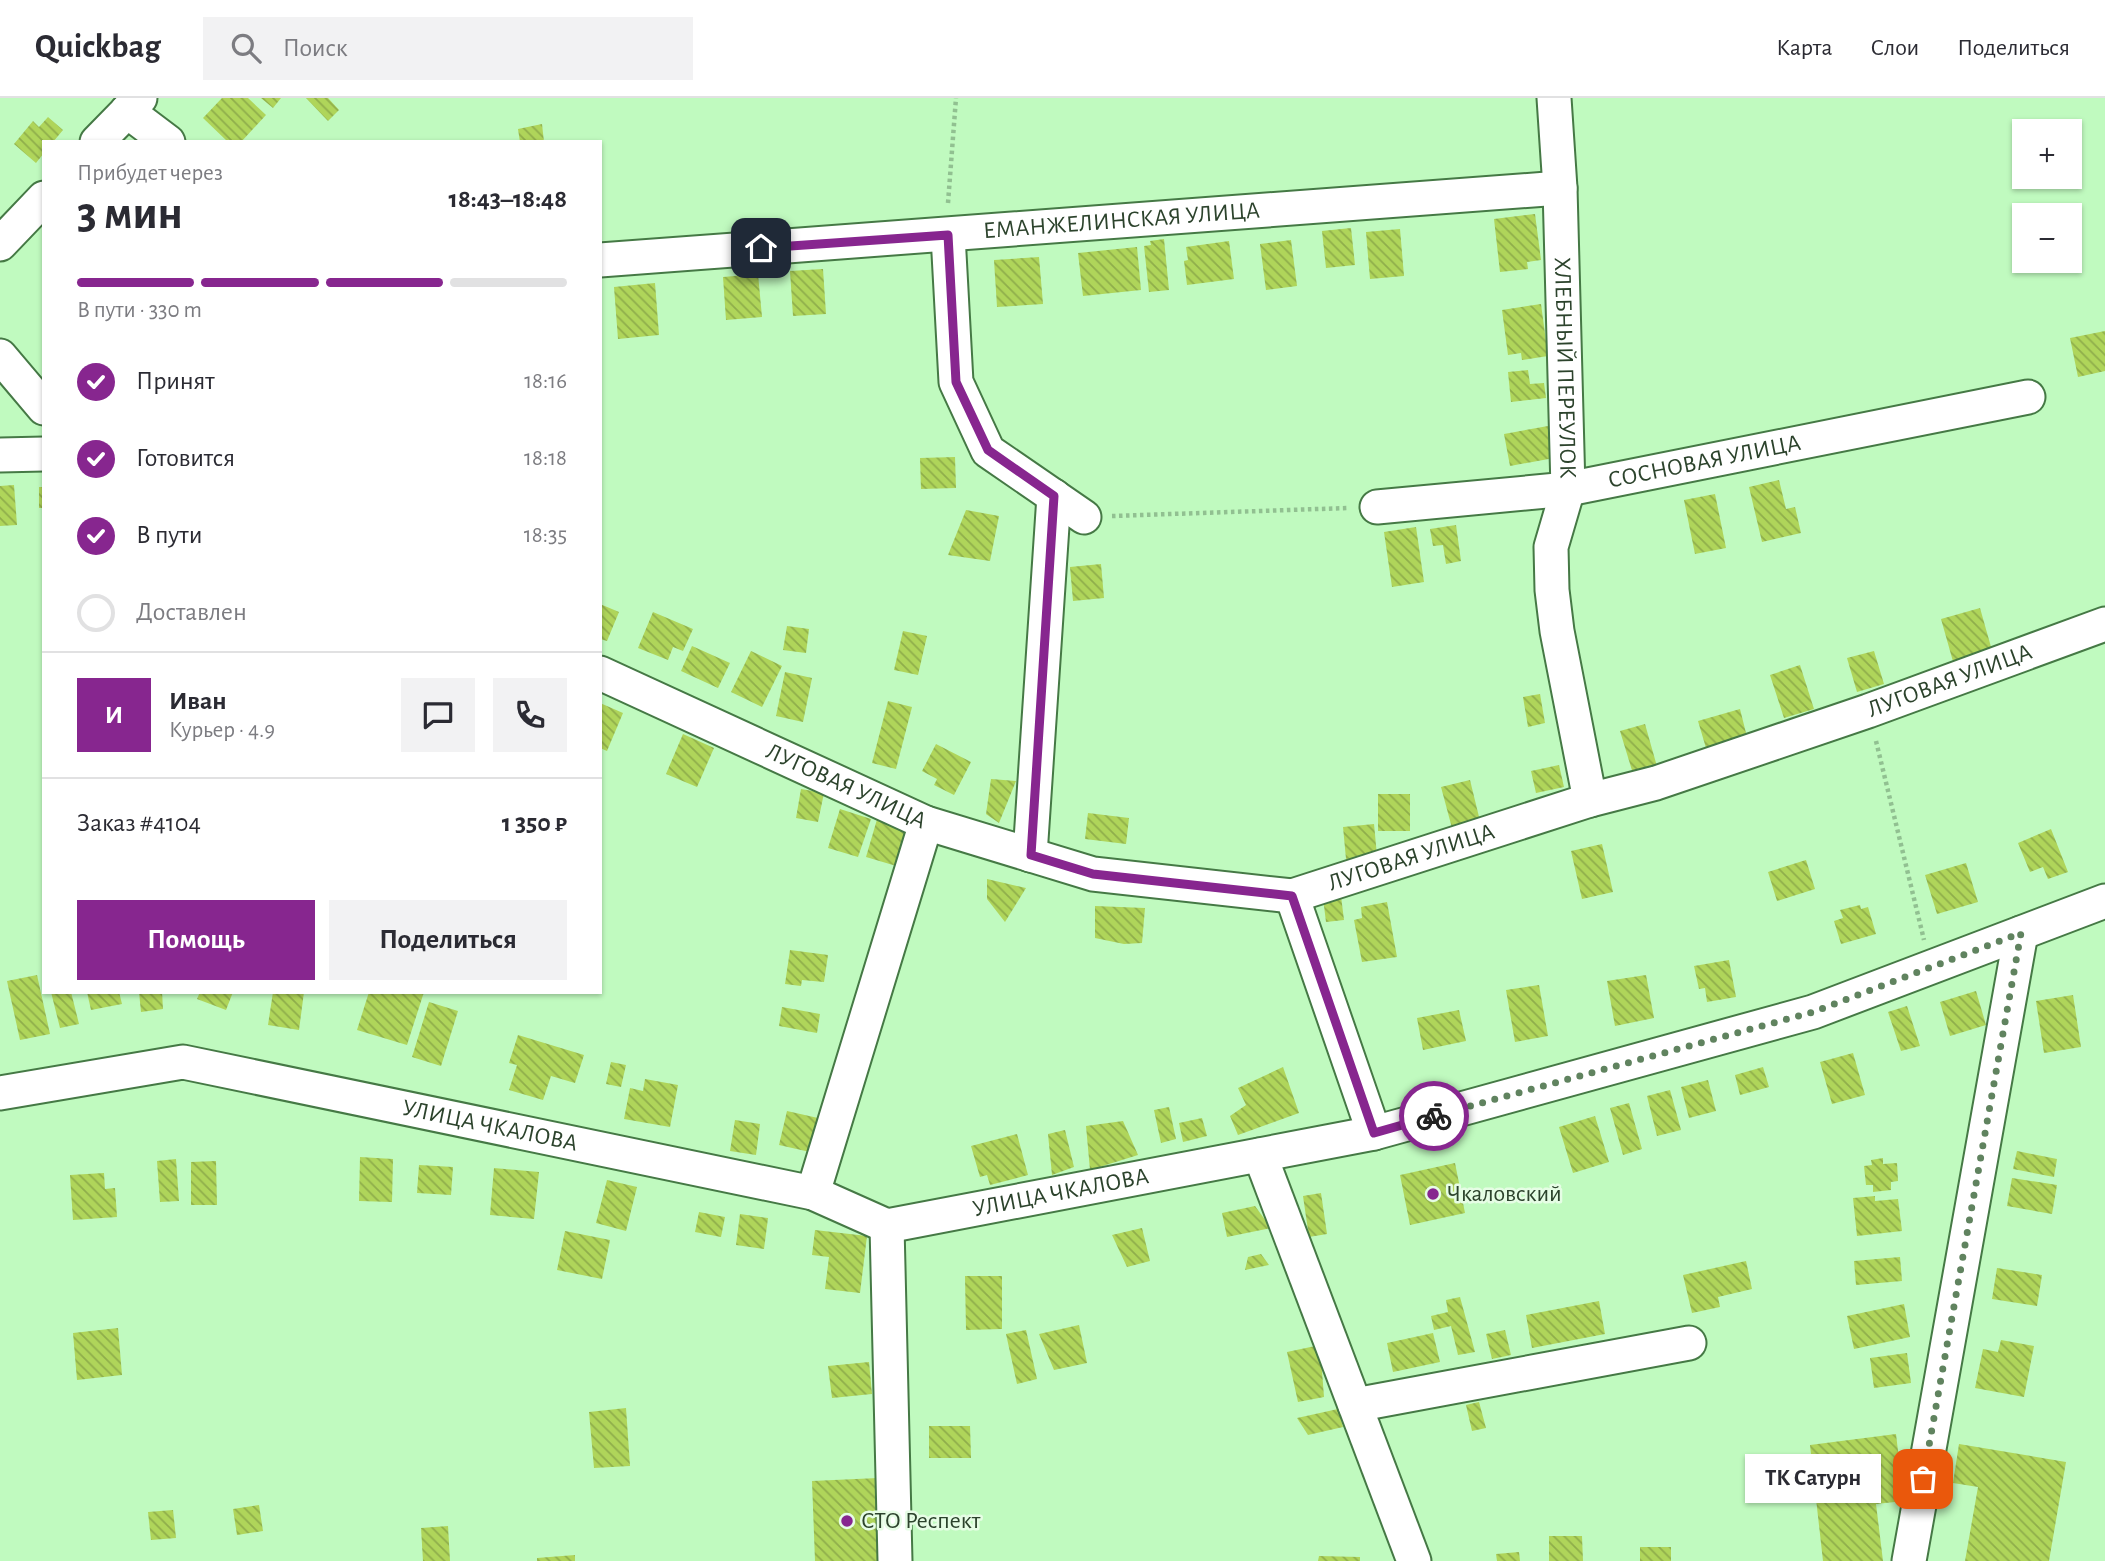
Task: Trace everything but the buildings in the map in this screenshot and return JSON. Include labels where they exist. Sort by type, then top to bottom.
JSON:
[{"type":"street","name":"ХЛЕБНЫЙ ПЕРЕУЛОК","points":[[1554,98],[1560,188],[1568,489],[1551,547],[1552,590],[1590,800]]},
{"type":"street","points":[[99,140],[133,104],[166,140]]},
{"type":"street","name":"ЕМАНЖЕЛИНСКАЯ УЛИЦА","points":[[602,260],[1560,188]]},
{"type":"street","points":[[0,244],[42,200]]},
{"type":"street","points":[[948,235],[956,382],[988,450],[1084,517]]},
{"type":"street","points":[[0,356],[42,406]]},
{"type":"street","name":"СОСНОВАЯ УЛИЦА","points":[[1377,507],[1568,489],[2028,397]]},
{"type":"street","points":[[0,455],[42,454]]},
{"type":"street","points":[[1031,855],[1054,496]]},
{"type":"street","name":"ЛУГОВАЯ УЛИЦА","points":[[602,674],[926,822],[1093,874],[1292,896],[1590,800],[1656,783],[1868,711],[2105,624]]},
{"type":"street","points":[[813,1193],[926,822]]},
{"type":"street","points":[[1292,896],[1374,1133]]},
{"type":"street","name":"УЛИЦА ЧКАЛОВА","points":[[0,1093],[183,1062],[813,1193],[887,1226],[1374,1133],[1813,1012],[2105,901]]},
{"type":"street","points":[[1909,1561],[2021,933]]},
{"type":"street","points":[[1260,1155],[1413,1561]]},
{"type":"street","points":[[887,1226],[895,1561]]},
{"type":"street","points":[[1355,1405],[1689,1343]]},
{"type":"path","points":[[948,235],[948,186],[956,98]]},
{"type":"path","points":[[1084,517],[1377,507]]},
{"type":"path","points":[[1868,711],[1931,968]]},
{"type":"way so far","points":[[1434,1116],[1813,1012],[2021,933],[1923,1479]]},
{"type":"place","name":"Чкаловский","points":[[1433,1194]]},
{"type":"place","name":"ТК Сатурн","points":[[1923,1479]]},
{"type":"place","name":"СТО Респект","points":[[847,1521]]},
{"type":"route","points":[[761,248],[948,235],[956,382],[988,450],[1054,496],[1031,855],[1093,874],[1292,896],[1374,1133],[1434,1116]]}]
